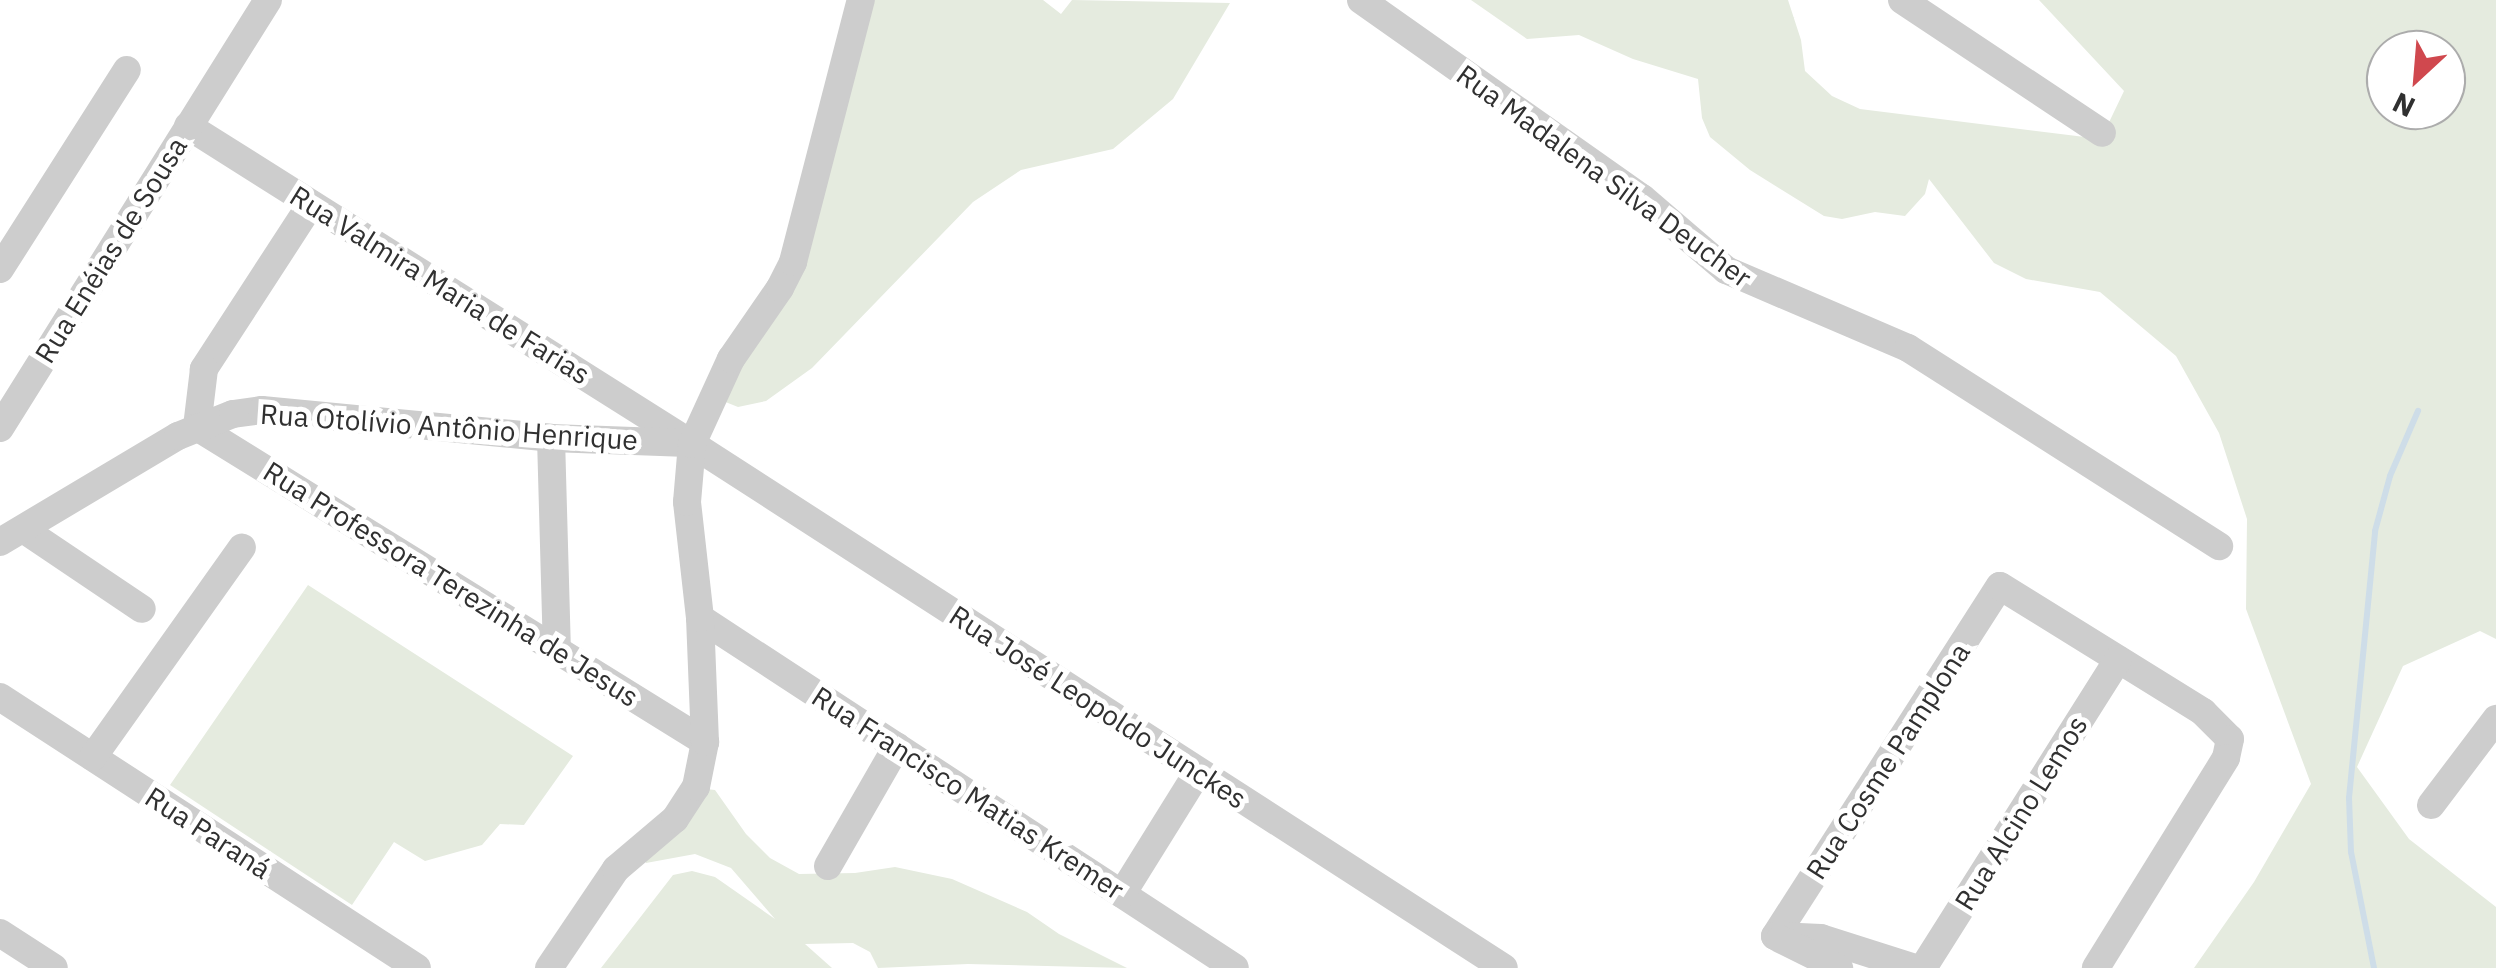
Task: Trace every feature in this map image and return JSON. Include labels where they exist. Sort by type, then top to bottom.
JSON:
[{"type":"street","name":"Rua Enéias de Sousa","points":[[0,428],[268,0]]},
{"type":"street","points":[[549,968],[628,855],[688,804],[696,787],[705,742],[700,618],[687,502],[692,444],[731,360],[780,288],[792,262],[861,0]]},
{"type":"street","name":"Rua Madalena Silva Deucher","points":[[1361,0],[1626,186],[1726,270],[1908,348],[2219,546]]},
{"type":"street","points":[[1902,0],[2102,133]]},
{"type":"street","points":[[0,270],[128,70]]},
{"type":"street","name":"Rua Valmira Maria de Farias","points":[[188,126],[692,444]]},
{"type":"street","points":[[197,426],[204,369],[310,204]]},
{"type":"street","name":"Rua Otolívio Antônio Henrique","points":[[12,536],[197,426],[233,414],[290,410],[551,438],[692,444]]},
{"type":"street","name":"Rua Professora Terezinha de Jesus","points":[[197,426],[705,742]]},
{"type":"street","points":[[551,438],[557,648]]},
{"type":"street","name":"Rua José Leopoldo Junckes","points":[[692,444],[1504,968]]},
{"type":"street","points":[[12,536],[142,608]]},
{"type":"street","points":[[93,758],[242,547]]},
{"type":"street","name":"Rua Cosme Pamplona","points":[[1775,936],[2000,586],[2118,659]]},
{"type":"street","name":"Rua Francisco Matias Kremer","points":[[700,618],[1236,968]]},
{"type":"street","points":[[2096,968],[2226,758],[2226,732],[2118,659]]},
{"type":"street","name":"Rua Alcino Lemos","points":[[1923,968],[2118,659]]},
{"type":"street","name":"Rua Paraná","points":[[0,696],[403,964]]},
{"type":"street","points":[[2431,805],[2491,736]]},
{"type":"street","points":[[828,866],[896,746]]},
{"type":"street","points":[[1122,894],[1198,772]]},
{"type":"street","points":[[0,933],[54,968]]},
{"type":"street","points":[[1775,936],[1839,968]]},
{"type":"street","points":[[1775,936],[1821,938],[1915,968]]},
{"type":"shaded area","points":[[869,0],[1043,0],[1061,14],[1072,0],[1230,3],[1173,99],[1113,149],[1021,170],[973,202],[812,368],[766,401],[738,407],[723,401],[738,363],[771,317]]},
{"type":"shaded area","points":[[1471,0],[1788,0],[1801,40],[1805,71],[1832,96],[1860,109],[2101,139],[2124,91],[2039,0],[2496,0],[2496,639],[2480,631],[2403,666],[2357,767],[2409,839],[2496,907],[2496,968],[2194,968],[2254,882],[2311,784],[2246,609],[2247,519],[2219,433],[2176,356],[2100,292],[2026,279],[1994,263],[1929,179],[1925,194],[1905,216],[1875,212],[1842,219],[1824,216],[1750,170],[1710,137],[1702,118],[1698,79],[1633,59],[1579,35],[1527,39]]},
{"type":"shaded area","points":[[308,585],[573,756],[524,825],[500,824],[482,845],[425,861],[394,842],[352,905],[170,785]]},
{"type":"shaded area","points":[[706,789],[715,790],[746,834],[770,858],[799,874],[855,873],[895,867],[952,879],[1027,912],[1059,934],[1127,968],[968,964],[878,968],[870,952],[853,943],[805,944],[832,968],[601,968],[673,875],[692,871],[715,877],[775,919],[731,868],[695,854],[646,863],[641,855]]},
{"type":"waterway","points":[[2374,968],[2351,852],[2349,798],[2375,531],[2390,476],[2418,411]]}]
